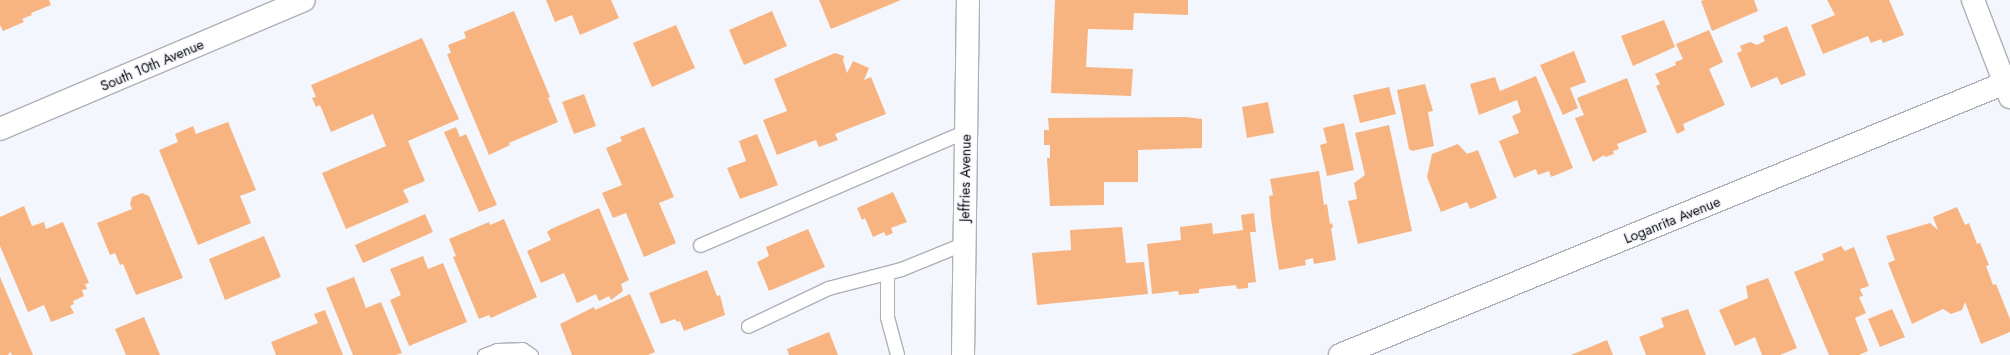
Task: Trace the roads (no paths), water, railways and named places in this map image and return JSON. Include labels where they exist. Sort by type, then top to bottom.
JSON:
[{"type":"street","name":"South 10th Avenue","points":[[0,129],[304,0]]},
{"type":"street","name":"Jeffries Avenue","points":[[963,355],[968,0]]},
{"type":"street","points":[[1973,0],[2007,90]]},
{"type":"street","name":"Loganrita Avenue","points":[[1340,355],[2007,90]]},
{"type":"lane","points":[[700,245],[966,131]]},
{"type":"lane","points":[[748,326],[828,288],[887,273],[965,243]]},
{"type":"lane","points":[[887,273],[887,317],[896,355]]},
{"type":"lane","points":[[484,355],[497,350],[522,349],[531,355]]}]
